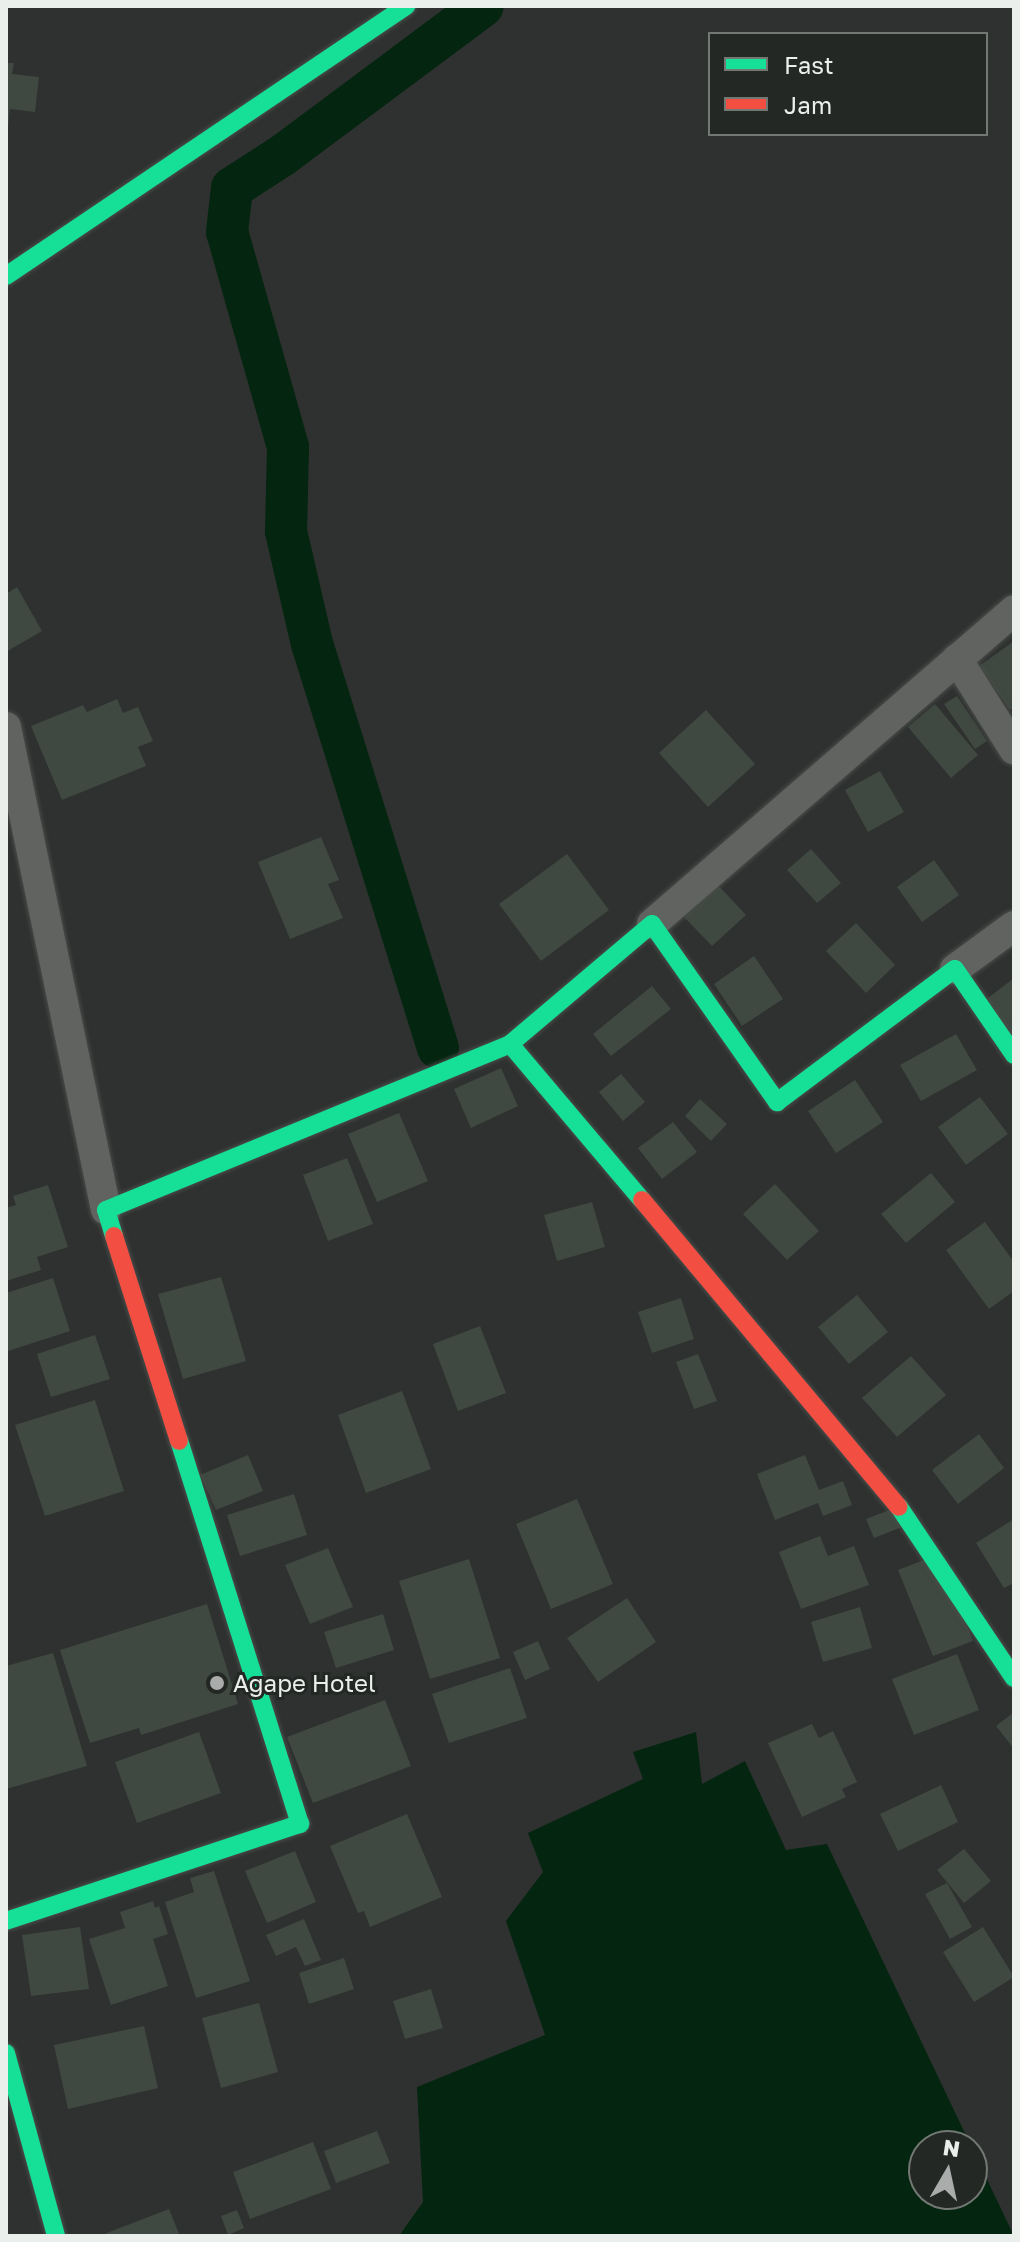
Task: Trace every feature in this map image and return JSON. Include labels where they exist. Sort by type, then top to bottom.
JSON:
[{"type":"street","points":[[6,276],[407,6]]},
{"type":"street","points":[[106,1210],[510,1044],[1014,610]]},
{"type":"street","points":[[957,659],[1014,749]]},
{"type":"street","points":[[6,727],[106,1210],[300,1824],[6,1921]]},
{"type":"street","points":[[652,924],[777,1102],[1014,926]]},
{"type":"street","points":[[955,969],[1014,1055]]},
{"type":"street","points":[[510,1044],[893,1497],[1014,1678]]},
{"type":"street","points":[[6,2053],[56,2236]]},
{"type":"shaded area","points":[[696,1732],[702,1784],[745,1761],[786,1850],[827,1844],[963,2130],[908,2130],[908,2210],[988,2210],[988,2182],[1014,2236],[399,2236],[423,2202],[417,2087],[545,2035],[506,1921],[543,1872],[528,1833],[643,1779],[633,1752]]},
{"type":"building","points":[[6,63],[14,63],[12,74],[39,77],[35,112],[10,109],[8,128]]},
{"type":"building","points":[[17,587],[42,631],[6,652],[6,594]]},
{"type":"building","points":[[1014,641],[1014,707],[1010,710],[979,666]]},
{"type":"building","points":[[957,696],[987,741],[975,749],[944,704]]},
{"type":"building","points":[[117,699],[123,713],[138,707],[153,741],[138,747],[146,766],[62,800],[31,726],[83,705],[87,712]]},
{"type":"building","points":[[935,704],[978,755],[951,778],[908,727]]},
{"type":"building","points":[[706,710],[755,764],[708,807],[659,753]]},
{"type":"building","points":[[880,771],[904,812],[868,832],[845,790]]},
{"type":"building","points":[[321,837],[339,880],[328,884],[343,918],[290,939],[258,862]]},
{"type":"building","points":[[811,849],[841,883],[817,903],[787,870]]},
{"type":"building","points":[[567,854],[609,910],[541,961],[499,904]]},
{"type":"building","points":[[934,860],[959,895],[922,922],[897,887]]},
{"type":"building","points":[[718,885],[746,915],[712,946],[684,917]]},
{"type":"building","points":[[856,923],[895,965],[866,993],[826,951]]},
{"type":"building","points":[[754,956],[783,999],[742,1026],[714,984]]},
{"type":"building","points":[[1014,978],[1014,1039],[984,1001]]},
{"type":"building","points":[[652,986],[671,1009],[611,1056],[593,1034]]},
{"type":"building","points":[[956,1034],[977,1070],[921,1101],[900,1065]]},
{"type":"building","points":[[501,1068],[518,1106],[471,1128],[454,1089]]},
{"type":"building","points":[[621,1074],[645,1102],[623,1121],[599,1092]]},
{"type":"building","points":[[855,1080],[883,1122],[836,1153],[808,1111]]},
{"type":"building","points":[[980,1097],[1008,1134],[966,1165],[938,1127]]},
{"type":"building","points":[[700,1099],[727,1124],[711,1141],[685,1116]]},
{"type":"building","points":[[399,1113],[428,1181],[377,1202],[348,1134]]},
{"type":"building","points":[[673,1122],[697,1152],[662,1179],[638,1148]]},
{"type":"building","points":[[347,1158],[373,1224],[328,1241],[303,1175]]},
{"type":"building","points":[[931,1173],[955,1202],[906,1243],[881,1214]]},
{"type":"building","points":[[775,1184],[819,1231],[787,1260],[743,1214]]},
{"type":"building","points":[[48,1185],[68,1247],[37,1257],[41,1270],[6,1281],[6,1208],[16,1205],[13,1196]]},
{"type":"building","points":[[592,1202],[605,1247],[557,1261],[544,1215]]},
{"type":"building","points":[[985,1222],[1014,1262],[1014,1291],[989,1309],[946,1250]]},
{"type":"building","points":[[221,1277],[246,1361],[183,1379],[158,1294]]},
{"type":"building","points":[[53,1278],[70,1331],[8,1351],[6,1293]]},
{"type":"building","points":[[857,1295],[888,1332],[849,1364],[818,1327]]},
{"type":"building","points":[[681,1298],[694,1339],[652,1353],[638,1312]]},
{"type":"building","points":[[480,1326],[506,1393],[458,1411],[433,1344]]},
{"type":"building","points":[[95,1335],[110,1379],[51,1397],[37,1354]]},
{"type":"building","points":[[698,1354],[717,1401],[694,1409],[676,1362]]},
{"type":"building","points":[[911,1356],[946,1395],[897,1437],[862,1398]]},
{"type":"building","points":[[402,1391],[431,1469],[366,1493],[338,1415]]},
{"type":"building","points":[[95,1400],[124,1491],[45,1516],[15,1425]]},
{"type":"building","points":[[979,1434],[1004,1468],[958,1504],[932,1470]]},
{"type":"building","points":[[248,1455],[263,1491],[216,1510],[200,1475]]},
{"type":"building","points":[[805,1455],[819,1490],[843,1481],[852,1505],[823,1516],[818,1503],[775,1520],[757,1474]]},
{"type":"building","points":[[294,1494],[307,1535],[240,1556],[227,1515]]},
{"type":"building","points":[[577,1499],[613,1584],[551,1609],[516,1524]]},
{"type":"building","points":[[905,1504],[912,1523],[874,1538],[866,1519]]},
{"type":"building","points":[[1014,1519],[1014,1583],[1004,1588],[976,1543]]},
{"type":"building","points":[[820,1536],[828,1556],[854,1546],[869,1585],[801,1609],[779,1552]]},
{"type":"building","points":[[328,1548],[353,1607],[310,1624],[285,1565]]},
{"type":"building","points":[[939,1554],[973,1641],[933,1656],[898,1570]]},
{"type":"building","points":[[469,1559],[500,1658],[430,1679],[399,1581]]},
{"type":"building","points":[[627,1598],[656,1642],[598,1682],[567,1638]]},
{"type":"building","points":[[207,1604],[238,1704],[141,1735],[139,1728],[90,1743],[60,1650]]},
{"type":"building","points":[[860,1607],[872,1648],[823,1662],[811,1622]]},
{"type":"building","points":[[383,1614],[394,1650],[336,1668],[324,1632]]},
{"type":"building","points":[[538,1641],[550,1669],[525,1680],[513,1652]]},
{"type":"building","points":[[53,1653],[87,1766],[6,1789],[6,1666]]},
{"type":"building","points":[[957,1654],[979,1710],[914,1735],[892,1679]]},
{"type":"building","points":[[510,1668],[527,1718],[449,1743],[432,1694]]},
{"type":"building","points":[[385,1700],[411,1766],[313,1803],[287,1737]]},
{"type":"building","points":[[1014,1712],[1014,1749],[996,1726]]},
{"type":"building","points":[[812,1724],[819,1738],[833,1731],[857,1782],[842,1789],[846,1797],[802,1817],[768,1743]]},
{"type":"building","points":[[199,1732],[221,1793],[137,1823],[115,1762]]},
{"type":"building","points":[[941,1785],[958,1822],[898,1851],[880,1814]]},
{"type":"building","points":[[407,1814],[442,1897],[370,1927],[364,1911],[358,1913],[330,1846]]},
{"type":"building","points":[[964,1849],[991,1881],[964,1903],[937,1870]]},
{"type":"building","points":[[295,1851],[316,1902],[267,1923],[245,1871]]},
{"type":"building","points":[[214,1871],[250,1981],[196,1998],[165,1902],[194,1892],[190,1878]]},
{"type":"building","points":[[947,1883],[972,1927],[950,1939],[925,1894]]},
{"type":"building","points":[[153,1901],[155,1908],[159,1906],[168,1934],[153,1939],[168,1986],[111,2005],[89,1939],[125,1928],[120,1912]]},
{"type":"building","points":[[304,1919],[321,1960],[305,1966],[296,1947],[276,1956],[266,1935]]},
{"type":"building","points":[[80,1927],[89,1989],[31,1996],[22,1935]]},
{"type":"building","points":[[983,1927],[1014,1977],[974,2002],[943,1952]]},
{"type":"building","points":[[344,1958],[354,1989],[309,2004],[299,1973]]},
{"type":"building","points":[[431,1989],[443,2028],[405,2039],[393,2001]]},
{"type":"building","points":[[259,2003],[278,2072],[221,2088],[202,2018]]},
{"type":"building","points":[[144,2026],[158,2088],[68,2109],[54,2045]]},
{"type":"building","points":[[377,2131],[390,2163],[336,2183],[324,2151]]},
{"type":"building","points":[[313,2142],[331,2189],[250,2219],[233,2172]]},
{"type":"building","points":[[169,2209],[180,2236],[99,2236]]},
{"type":"building","points":[[237,2210],[244,2228],[228,2235],[221,2216]]},
{"type":"waterway","points":[[438,1048],[312,644],[286,531],[288,447],[227,232],[232,188],[283,155],[483,6]]},
{"type":"traffic: fast","points":[[6,276],[407,6]]},
{"type":"traffic: fast","points":[[510,1044],[652,924],[777,1102],[955,969],[1014,1055]]},
{"type":"traffic: fast","points":[[114,1236],[106,1210],[510,1044],[642,1200]]},
{"type":"traffic: fast","points":[[6,1921],[300,1824],[179,1441]]},
{"type":"traffic: fast","points":[[899,1507],[1014,1678]]},
{"type":"traffic: fast","points":[[6,2053],[56,2236]]},
{"type":"traffic: jam","points":[[642,1200],[899,1507]]},
{"type":"traffic: jam","points":[[114,1236],[179,1441]]},
{"type":"place","name":"Agape Hotel","points":[[217,1683]]}]
